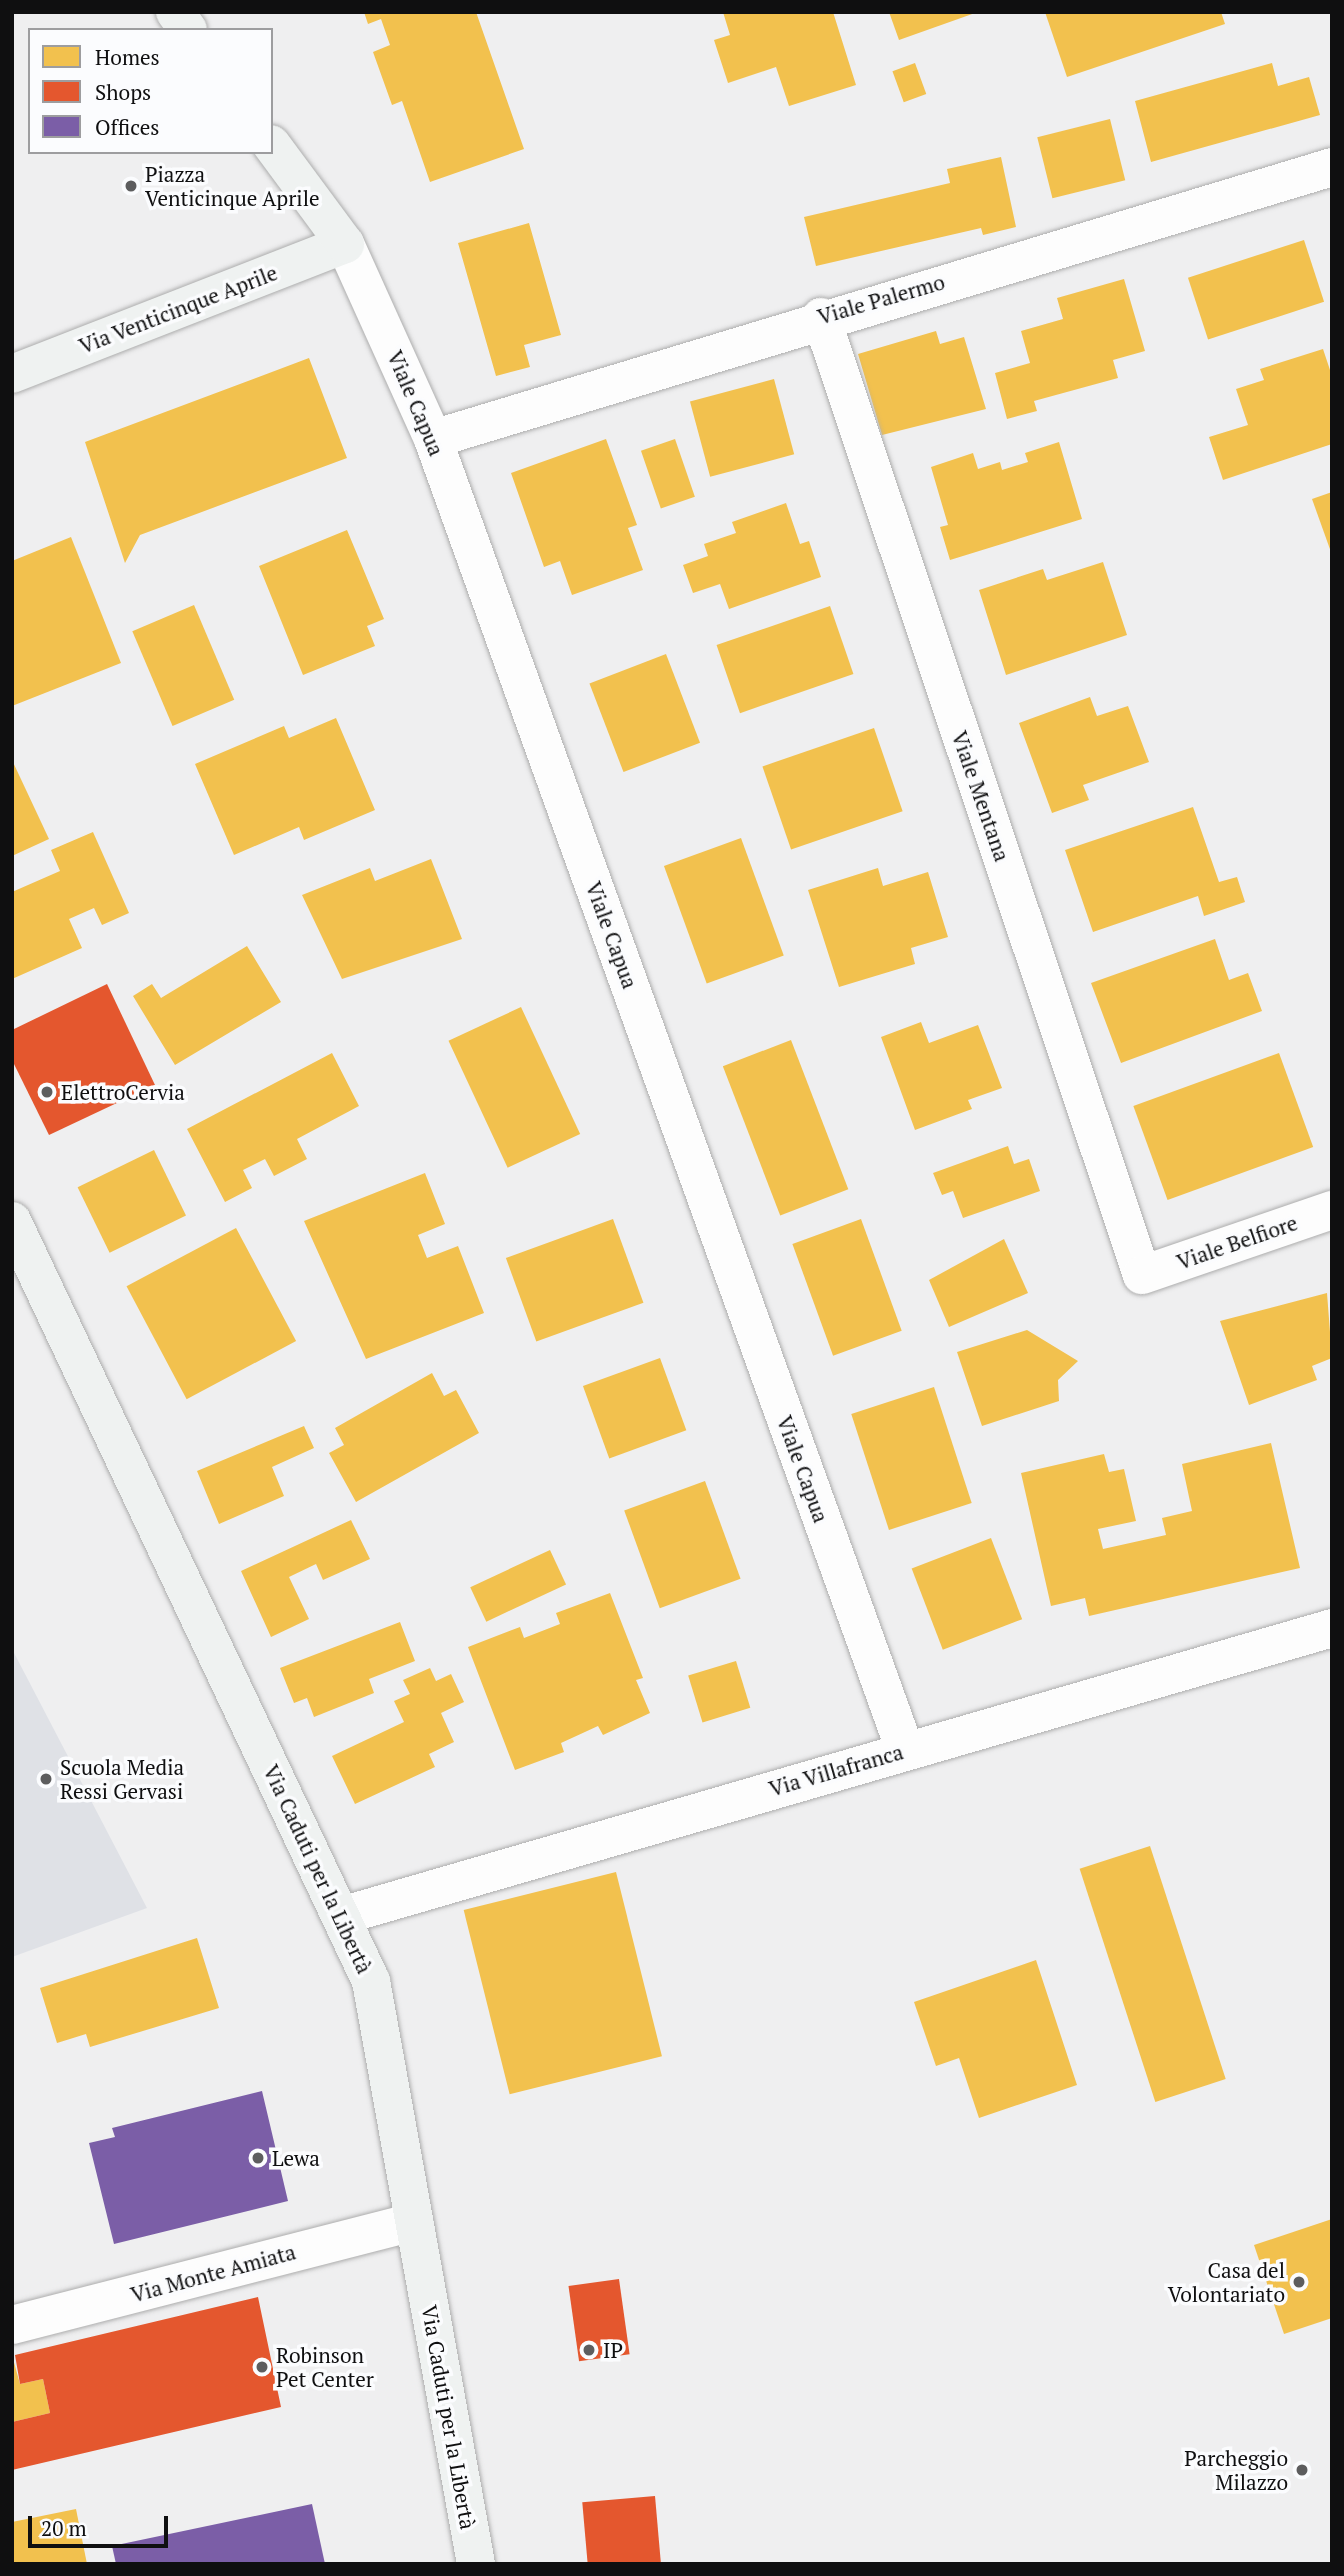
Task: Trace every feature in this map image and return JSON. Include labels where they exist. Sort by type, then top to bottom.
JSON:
[{"type":"street","points":[[175,12],[187,28]]},
{"type":"street","name":"Viale Capua","points":[[273,147],[345,244],[433,439],[905,1750]]},
{"type":"street","name":"Viale Palermo","points":[[433,439],[821,317],[1332,167]]},
{"type":"street","name":"Via Venticinque Aprile","points":[[12,374],[345,244]]},
{"type":"street","name":"Viale Mentana","points":[[821,317],[1142,1275]]},
{"type":"street","name":"Viale Belfiore","points":[[1142,1275],[1332,1210]]},
{"type":"street","name":"Via Caduti per la Libertà","points":[[12,1221],[371,1981],[476,2564]]},
{"type":"street","name":"Via Villafranca","points":[[341,1916],[1332,1628]]},
{"type":"street","name":"Via Monte Amiata","points":[[12,2325],[414,2222]]},
{"type":"shaded area","name":"Scuola Media Ressi Gervasi","points":[[12,1649],[147,1908],[12,1957]]},
{"type":"building: Homes","points":[[364,12],[476,12],[524,149],[430,182],[402,101],[392,105],[373,52],[390,45],[381,19],[368,24]]},
{"type":"building: Homes","points":[[723,12],[833,12],[856,85],[789,106],[776,67],[728,83],[714,40],[730,35]]},
{"type":"building: Homes","points":[[889,12],[975,12],[975,13],[899,40]]},
{"type":"building: Homes","points":[[1045,12],[1221,12],[1225,24],[1067,77]]},
{"type":"building: Homes","points":[[915,63],[926,94],[904,102],[892,71]]},
{"type":"building: Homes","points":[[1272,63],[1278,86],[1309,77],[1320,115],[1151,162],[1135,101]]},
{"type":"building: Homes","points":[[1110,119],[1125,180],[1052,198],[1037,137]]},
{"type":"building: Homes","points":[[1001,157],[1016,227],[983,235],[981,228],[816,266],[804,217],[950,183],[947,169]]},
{"type":"building: Homes","points":[[529,223],[561,335],[524,345],[530,367],[496,376],[458,243]]},
{"type":"building: Homes","points":[[1304,240],[1324,302],[1208,340],[1188,278]]},
{"type":"building: Homes","points":[[1124,279],[1145,351],[1113,360],[1118,378],[1034,401],[1037,411],[1007,419],[995,373],[1030,363],[1021,331],[1063,319],[1057,298]]},
{"type":"building: Homes","points":[[936,331],[940,344],[964,337],[986,409],[882,435],[858,354]]},
{"type":"building: Homes","points":[[1323,349],[1332,376],[1332,444],[1223,480],[1209,437],[1248,425],[1236,389],[1264,380],[1260,369]]},
{"type":"building: Homes","points":[[309,358],[347,458],[140,535],[125,563],[85,442]]},
{"type":"building: Homes","points":[[774,379],[794,454],[710,477],[690,402]]},
{"type":"building: Homes","points":[[606,439],[637,525],[628,528],[643,570],[572,595],[560,561],[544,567],[511,473]]},
{"type":"building: Homes","points":[[675,439],[695,497],[661,508],[641,451]]},
{"type":"building: Homes","points":[[1059,442],[1082,519],[950,560],[940,527],[948,525],[931,467],[973,453],[978,469],[1000,462],[1002,470],[1028,462],[1025,453]]},
{"type":"building: Homes","points":[[1332,492],[1332,552],[1331,552],[1312,499]]},
{"type":"building: Homes","points":[[786,503],[800,544],[809,541],[821,577],[729,609],[720,584],[693,593],[683,565],[708,556],[704,544],[736,533],[732,522]]},
{"type":"building: Homes","points":[[347,530],[384,619],[367,626],[375,646],[303,675],[259,566]]},
{"type":"building: Homes","points":[[71,537],[121,663],[12,706],[12,561]]},
{"type":"building: Homes","points":[[1103,562],[1127,635],[1006,675],[979,590],[1043,569],[1047,580]]},
{"type":"building: Homes","points":[[194,605],[234,700],[173,726],[132,631]]},
{"type":"building: Homes","points":[[830,606],[853,674],[740,713],[717,645]]},
{"type":"building: Homes","points":[[666,654],[700,743],[623,772],[589,683]]},
{"type":"building: Homes","points":[[1090,697],[1097,716],[1128,706],[1149,762],[1083,785],[1089,800],[1052,813],[1019,723]]},
{"type":"building: Homes","points":[[336,718],[375,810],[304,840],[299,827],[234,855],[195,764],[284,726],[289,738]]},
{"type":"building: Homes","points":[[874,728],[903,811],[791,850],[762,766]]},
{"type":"building: Homes","points":[[12,760],[49,839],[12,856]]},
{"type":"building: Homes","points":[[1193,807],[1219,882],[1237,877],[1245,902],[1204,916],[1198,896],[1093,932],[1065,850]]},
{"type":"building: Homes","points":[[93,832],[129,913],[102,925],[94,908],[69,919],[82,948],[12,979],[12,892],[60,871],[51,850]]},
{"type":"building: Homes","points":[[741,838],[784,955],[707,984],[664,866]]},
{"type":"building: Homes","points":[[431,859],[462,939],[342,979],[302,895],[370,868],[375,881]]},
{"type":"building: Homes","points":[[878,868],[883,886],[928,872],[948,937],[911,948],[915,964],[839,987],[808,890]]},
{"type":"building: Homes","points":[[1215,939],[1229,980],[1248,973],[1262,1011],[1121,1063],[1091,983]]},
{"type":"building: Homes","points":[[247,946],[281,1002],[175,1065],[133,996],[152,984],[161,998]]},
{"type":"building: Homes","points":[[521,1007],[580,1134],[508,1168],[448,1041]]},
{"type":"building: Homes","points":[[921,1022],[929,1043],[978,1025],[1002,1088],[968,1100],[972,1109],[915,1130],[881,1037]]},
{"type":"building: Homes","points":[[791,1040],[848,1189],[780,1216],[723,1066]]},
{"type":"building: Homes","points":[[332,1053],[359,1106],[297,1139],[307,1159],[274,1176],[265,1159],[243,1170],[252,1188],[225,1202],[187,1129]]},
{"type":"building: Homes","points":[[1279,1053],[1313,1147],[1168,1200],[1133,1106]]},
{"type":"building: Homes","points":[[1008,1146],[1014,1164],[1029,1159],[1040,1191],[963,1218],[953,1191],[942,1195],[933,1173]]},
{"type":"building: Homes","points":[[154,1150],[186,1216],[110,1253],[78,1187]]},
{"type":"building: Homes","points":[[425,1173],[445,1224],[418,1235],[427,1258],[458,1246],[484,1313],[366,1359],[304,1221]]},
{"type":"building: Homes","points":[[613,1219],[643,1303],[536,1342],[506,1258]]},
{"type":"building: Homes","points":[[861,1219],[902,1331],[833,1356],[792,1244]]},
{"type":"building: Homes","points":[[236,1228],[296,1341],[187,1399],[127,1286]]},
{"type":"building: Homes","points":[[1004,1239],[1028,1293],[949,1327],[929,1280]]},
{"type":"building: Homes","points":[[1327,1293],[1332,1358],[1312,1366],[1317,1380],[1249,1405],[1220,1321]]},
{"type":"building: Homes","points":[[1027,1330],[1078,1361],[1058,1380],[1059,1401],[982,1426],[957,1352]]},
{"type":"building: Homes","points":[[660,1358],[686,1430],[609,1458],[583,1386]]},
{"type":"building: Homes","points":[[432,1373],[444,1396],[456,1390],[479,1433],[356,1502],[329,1453],[344,1445],[335,1428]]},
{"type":"building: Homes","points":[[934,1387],[972,1503],[889,1530],[851,1414]]},
{"type":"building: Homes","points":[[304,1426],[314,1448],[272,1467],[284,1496],[219,1524],[197,1471]]},
{"type":"building: Homes","points":[[1271,1443],[1300,1568],[1089,1616],[1085,1598],[1051,1606],[1021,1473],[1104,1454],[1109,1472],[1124,1469],[1136,1521],[1098,1529],[1103,1549],[1166,1535],[1162,1518],[1192,1511],[1182,1464]]},
{"type":"building: Homes","points":[[705,1481],[741,1579],[660,1608],[624,1510]]},
{"type":"building: Homes","points":[[351,1520],[370,1559],[323,1580],[316,1564],[289,1577],[309,1619],[271,1637],[241,1571]]},
{"type":"building: Homes","points":[[991,1538],[1022,1619],[943,1650],[912,1568]]},
{"type":"building: Homes","points":[[550,1550],[566,1584],[486,1622],[470,1587]]},
{"type":"building: Homes","points":[[610,1593],[643,1678],[636,1680],[650,1713],[603,1735],[598,1726],[561,1743],[564,1752],[515,1770],[468,1647],[520,1627],[524,1638],[560,1624],[556,1613]]},
{"type":"building: Homes","points":[[400,1622],[415,1661],[369,1679],[374,1693],[314,1717],[307,1698],[294,1703],[280,1668]]},
{"type":"building: Homes","points":[[736,1661],[750,1708],[703,1722],[688,1676]]},
{"type":"building: Homes","points":[[430,1668],[436,1681],[451,1674],[464,1702],[441,1713],[454,1742],[429,1754],[435,1767],[355,1804],[332,1756],[404,1722],[394,1701],[410,1694],[403,1680]]},
{"type":"building: Homes","points":[[1150,1846],[1226,2079],[1155,2102],[1080,1869]]},
{"type":"building: Homes","points":[[616,1872],[662,2056],[510,2094],[464,1910]]},
{"type":"building: Homes","points":[[197,1938],[219,2008],[90,2047],[86,2034],[57,2043],[40,1988]]},
{"type":"building: Homes","points":[[1036,1960],[1077,2085],[979,2118],[959,2058],[936,2066],[914,2002]]},
{"type":"building: Homes","name":"Casa del Volontariato","points":[[1332,2219],[1332,2318],[1284,2334],[1254,2245]]},
{"type":"building: Homes","points":[[12,2355],[20,2384],[43,2379],[50,2413],[12,2422]]},
{"type":"building: Homes","points":[[76,2509],[87,2564],[12,2564],[12,2522]]},
{"type":"building: Shops","points":[[107,984],[155,1085],[49,1135],[12,1060],[12,1030]]},
{"type":"building: Shops","points":[[619,2279],[630,2354],[579,2361],[568,2286]]},
{"type":"building: Shops","points":[[258,2297],[281,2407],[12,2470],[12,2422],[50,2413],[43,2379],[20,2384],[15,2355]]},
{"type":"building: Shops","points":[[655,2496],[661,2564],[588,2564],[582,2502]]},
{"type":"building: Offices","points":[[262,2091],[288,2201],[114,2244],[89,2143],[115,2137],[112,2128]]},
{"type":"building: Offices","points":[[312,2504],[325,2564],[116,2564],[112,2546]]},
{"type":"place","name":"Piazza Venticinque Aprile","points":[[131,186]]},
{"type":"place","name":"ElettroCervia","points":[[47,1092]]},
{"type":"place","name":"Scuola Media Ressi Gervasi","points":[[46,1779]]},
{"type":"place","name":"Lewa","points":[[258,2158]]},
{"type":"place","name":"Casa del Volontariato","points":[[1299,2282]]},
{"type":"place","name":"IP","points":[[589,2350]]},
{"type":"place","name":"Robinson Pet Center","points":[[262,2367]]},
{"type":"place","name":"Parcheggio Milazzo","points":[[1302,2470]]}]
